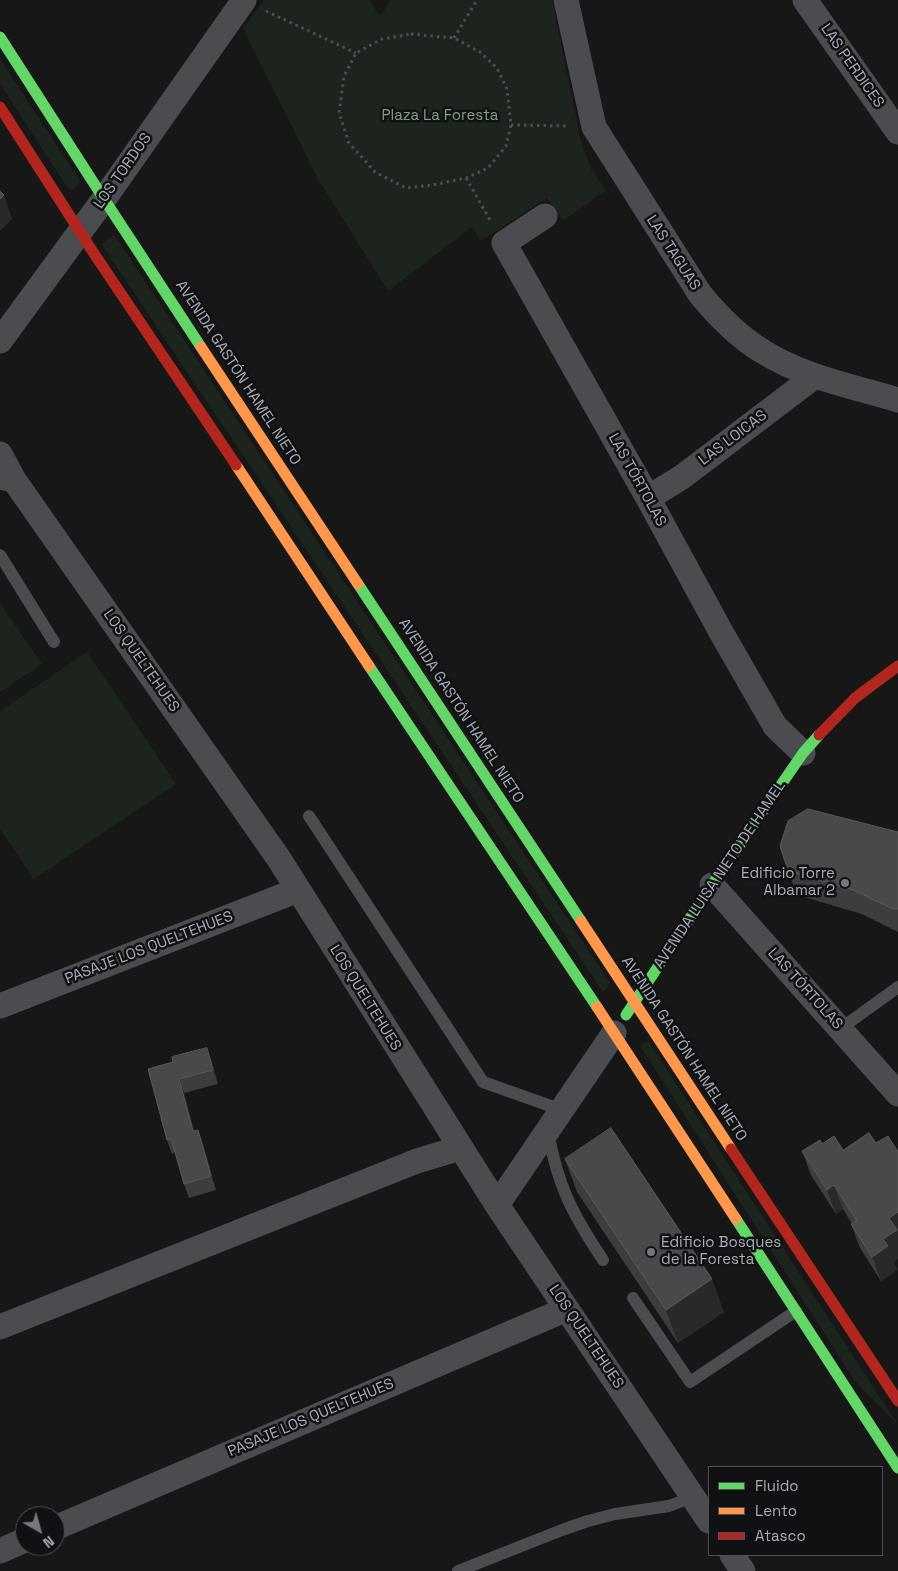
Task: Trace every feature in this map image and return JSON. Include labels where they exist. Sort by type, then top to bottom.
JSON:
[{"type":"main road","name":"AVENIDA GASTÓN HAMEL NIETO","points":[[0,37],[104,199],[898,1401]]},
{"type":"main road","points":[[0,108],[80,232],[614,1033],[898,1468]]},
{"type":"main road","name":"AVENIDA LUISA NIETO DE HAMEL","points":[[614,1033],[712,885],[803,753],[837,714],[898,666]]},
{"type":"street","name":"LOS TORDOS","points":[[0,341],[104,199],[244,0]]},
{"type":"street","name":"LAS TAGUAS","points":[[566,0],[594,127],[700,294],[737,333],[761,351],[787,365],[815,376],[898,400]]},
{"type":"street","name":"LAS PERDICES","points":[[805,0],[898,132]]},
{"type":"street","points":[[504,244],[545,216]]},
{"type":"street","name":"LAS TÓRTOLAS","points":[[504,244],[775,726],[803,753]]},
{"type":"street","name":"LAS LOICAS","points":[[648,498],[682,477],[815,376]]},
{"type":"street","name":"LOS QUELTEHUES","points":[[0,454],[7,479],[279,859],[497,1205],[708,1520]]},
{"type":"street","name":"LAS TÓRTOLAS","points":[[712,885],[898,1094]]},
{"type":"street","name":"PASAJE LOS QUELTEHUES","points":[[0,1006],[298,890]]},
{"type":"street","name":"AVENIDA LUISA NIETO DE HAMEL","points":[[497,1205],[614,1033]]},
{"type":"street","points":[[0,1327],[417,1161],[460,1148]]},
{"type":"street","name":"PASAJE LOS QUELTEHUES","points":[[65,1524],[567,1309]]},
{"type":"street","points":[[0,1551],[15,1544]]},
{"type":"street","points":[[733,1556],[743,1571]]},
{"type":"lane","points":[[0,555],[54,642]]},
{"type":"lane","points":[[309,816],[483,1082],[562,1110]]},
{"type":"lane","points":[[840,1029],[898,987]]},
{"type":"lane","points":[[548,1131],[557,1173],[564,1193],[574,1215],[603,1260]]},
{"type":"lane","points":[[633,1298],[690,1382],[796,1310]]},
{"type":"lane","points":[[458,1571],[588,1521],[615,1514],[669,1506],[693,1497]]},
{"type":"path","points":[[244,0],[356,52]]},
{"type":"path","points":[[454,38],[477,0]]},
{"type":"path","points":[[411,34],[454,38],[480,52],[498,68],[507,88],[511,125],[506,146],[488,168],[466,178],[406,188],[375,172],[349,143],[339,113],[344,76],[356,52],[382,39],[411,34]]},
{"type":"path","points":[[511,125],[594,127]]},
{"type":"path","points":[[466,178],[504,244]]},
{"type":"green space","name":"Plaza La Foresta","points":[[264,0],[369,0],[380,16],[391,0],[552,0],[580,138],[591,169],[606,190],[563,221],[547,198],[481,241],[472,227],[388,291],[318,179],[243,28]]},
{"type":"green space","points":[[0,59],[80,181],[75,189],[69,190],[0,84]]},
{"type":"green space","points":[[115,236],[610,983],[603,992],[102,245],[107,239]]},
{"type":"green space","points":[[0,603],[42,664],[0,692]]},
{"type":"green space","points":[[87,652],[176,784],[34,879],[0,829],[0,711]]},
{"type":"green space","points":[[649,1042],[898,1425],[855,1381],[640,1046]]},
{"type":"building","points":[[0,191],[4,195],[0,199]]},
{"type":"building","name":"Edificio Torre Albamar 2","points":[[808,809],[898,832],[898,909],[893,909],[853,890],[788,871],[780,846],[788,821]]},
{"type":"building","points":[[207,1048],[213,1070],[179,1079],[193,1131],[198,1130],[211,1176],[184,1184],[171,1138],[167,1140],[148,1069],[173,1062],[172,1057]]},
{"type":"building","name":"Edificio Bosques de la Foresta","points":[[611,1128],[712,1279],[666,1310],[565,1159]]},
{"type":"building","points":[[869,1133],[876,1143],[888,1136],[898,1152],[898,1212],[889,1218],[897,1230],[883,1239],[888,1246],[872,1257],[851,1224],[857,1221],[834,1185],[827,1190],[802,1151],[820,1140],[822,1144],[834,1136],[843,1150]]},
{"type":"traffic: fast","points":[[0,37],[201,347]]},
{"type":"traffic: fast","points":[[358,584],[581,921]]},
{"type":"traffic: fast","points":[[369,666],[597,1007]]},
{"type":"traffic: fast","points":[[626,1015],[712,885],[803,753],[819,735]]},
{"type":"traffic: fast","points":[[736,1219],[898,1468]]},
{"type":"traffic: slow","points":[[201,347],[358,584]]},
{"type":"traffic: slow","points":[[236,465],[369,666]]},
{"type":"traffic: slow","points":[[581,921],[731,1149]]},
{"type":"traffic: slow","points":[[597,1007],[736,1219]]},
{"type":"traffic: jam","points":[[0,107],[91,249],[236,465]]},
{"type":"traffic: jam","points":[[819,735],[855,698],[898,666]]},
{"type":"traffic: jam","points":[[731,1149],[898,1401]]},
{"type":"place","name":"Edificio Torre Albamar 2","points":[[845,883]]},
{"type":"place","name":"Edificio Bosques de la Foresta","points":[[651,1252]]}]
